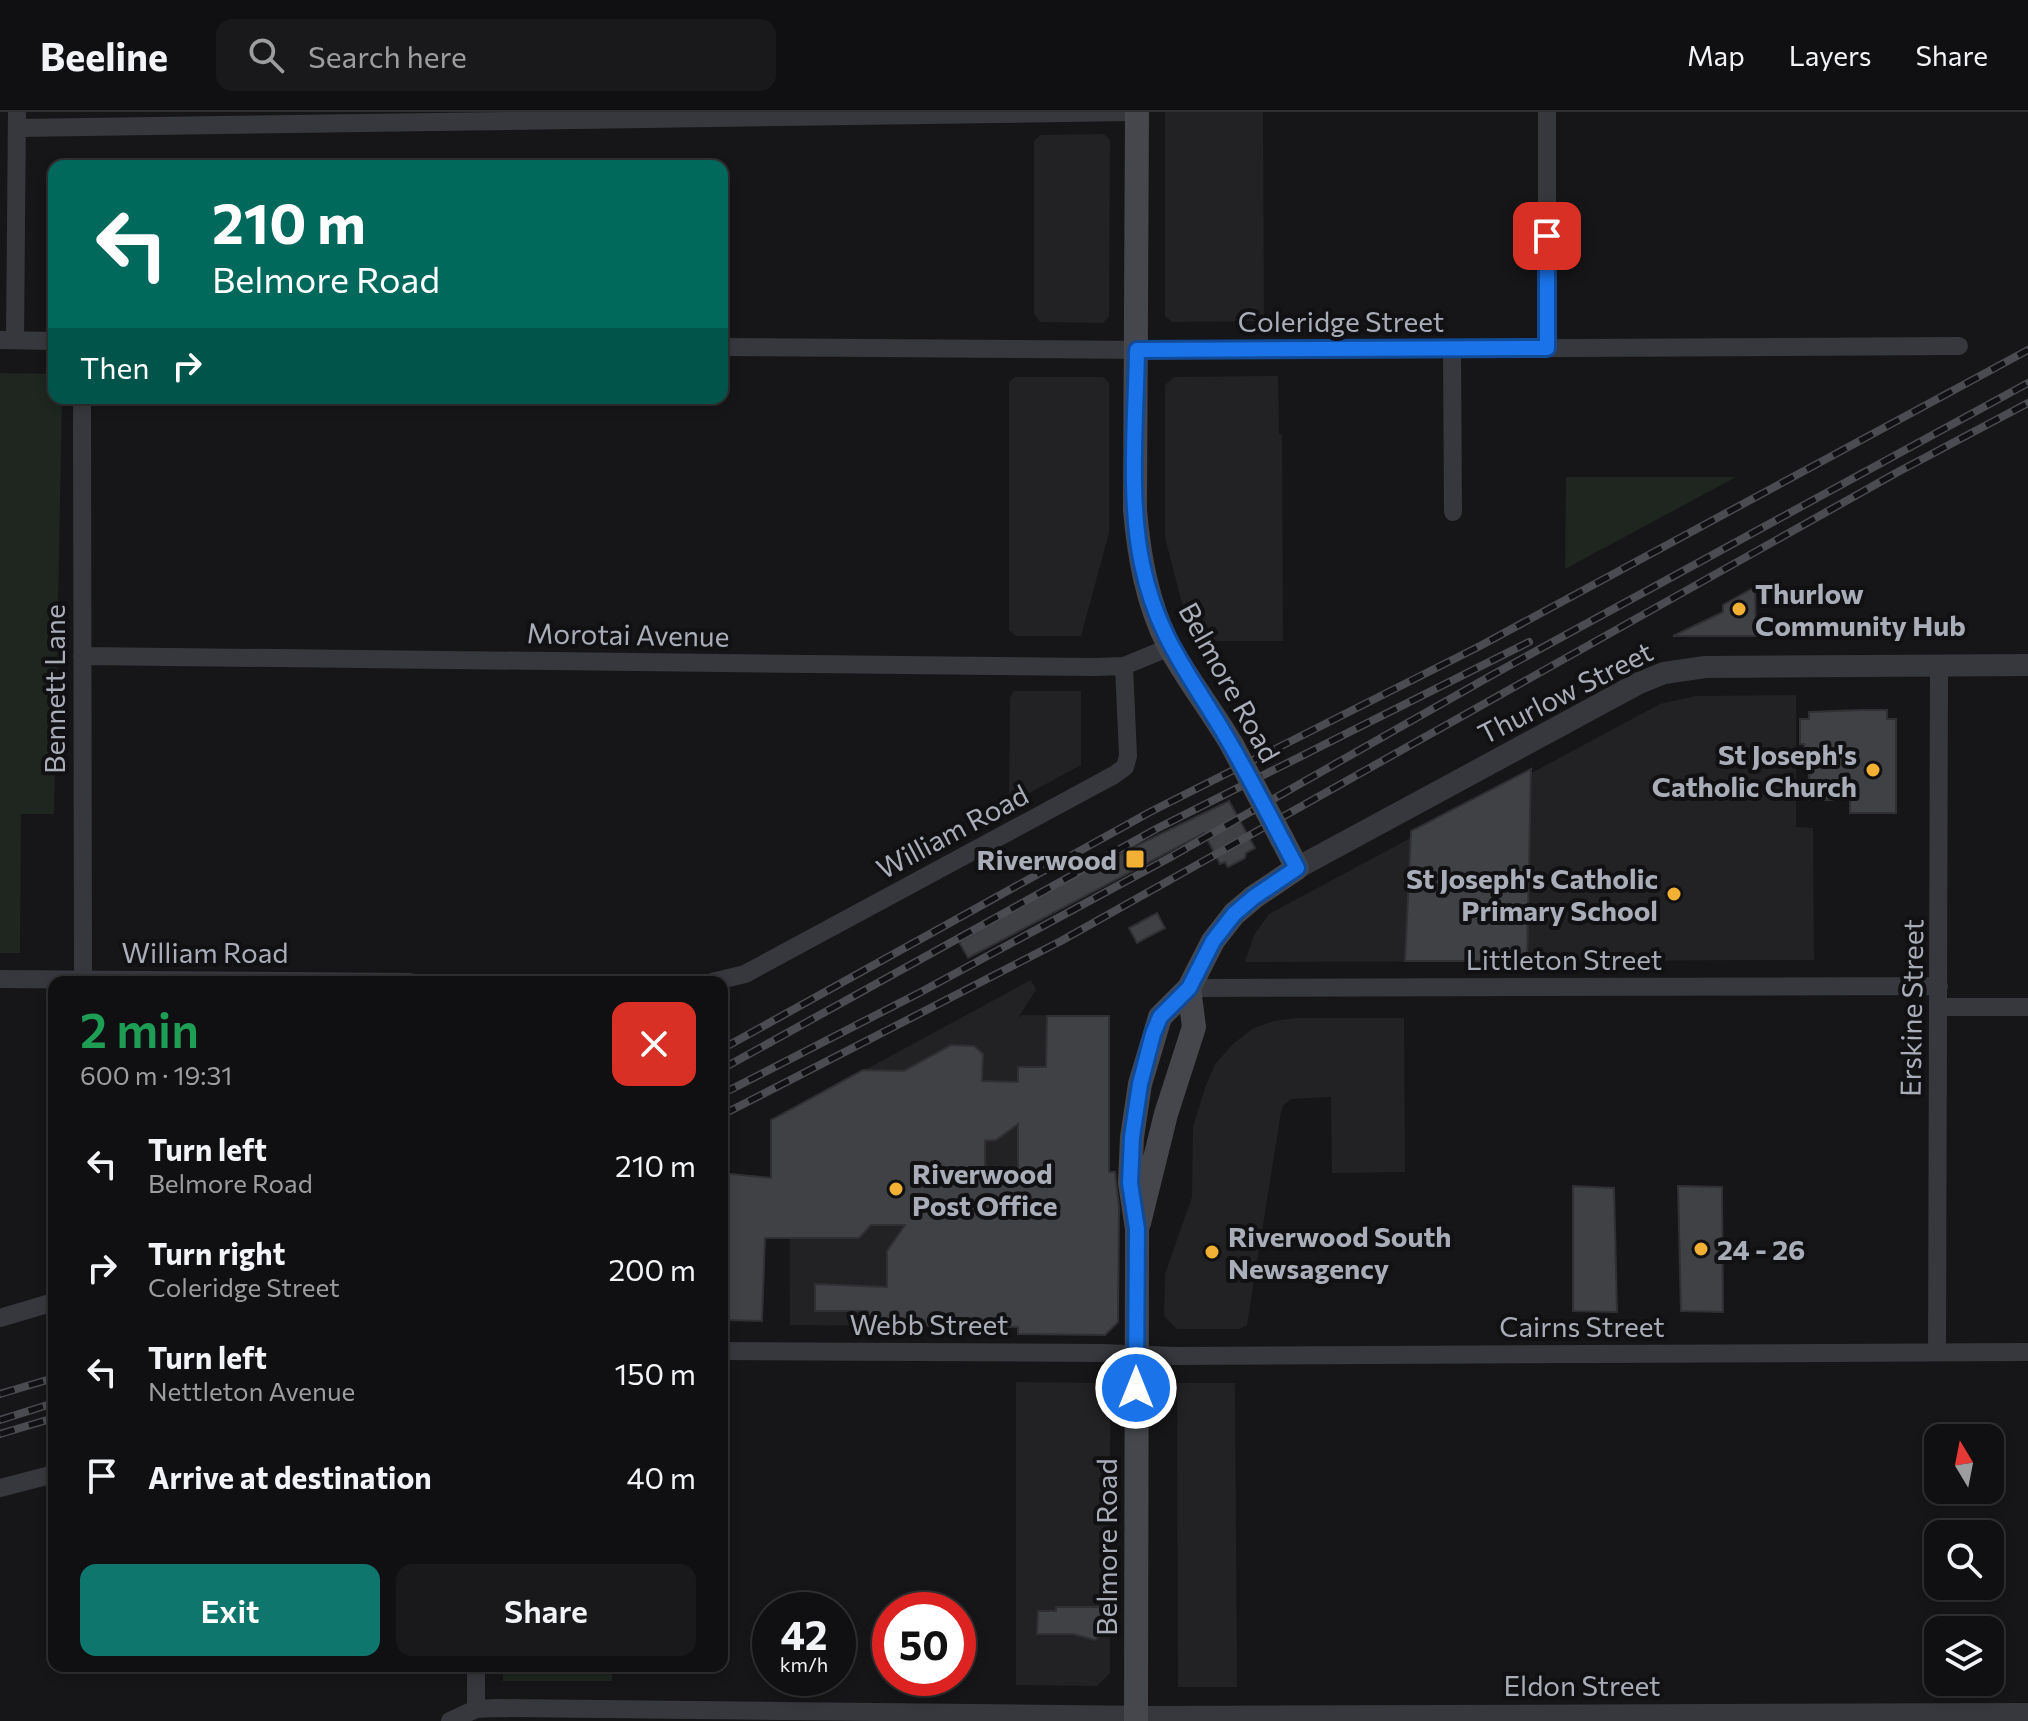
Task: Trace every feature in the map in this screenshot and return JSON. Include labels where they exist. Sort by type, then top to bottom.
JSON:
[{"type":"main road","name":"Belmore Road","points":[[1136,112],[1135,510],[1138,537],[1152,602],[1170,647],[1232,745],[1297,868],[1234,914],[1213,941],[1189,988],[1160,1017],[1140,1084],[1132,1137],[1130,1183],[1137,1229],[1136,1718]]},
{"type":"main road","name":"Belmore Road","points":[[1137,1229],[1166,1114],[1194,1027],[1189,988]]},
{"type":"street","points":[[48,341],[8,340],[17,120],[1136,112]]},
{"type":"street","points":[[1547,112],[1547,348]]},
{"type":"street","name":"Coleridge Street","points":[[728,347],[1137,350],[1959,346]]},
{"type":"street","points":[[1452,349],[1453,512]]},
{"type":"street","name":"Bennett Lane","points":[[82,404],[83,976]]},
{"type":"street","name":"Morotai Avenue","points":[[82,656],[1124,666],[1170,647]]},
{"type":"street","name":"Thurlow Street","points":[[1297,868],[1639,683],[1664,673],[1705,667],[2028,665]]},
{"type":"street","name":"William Road","points":[[728,978],[745,974],[1125,767],[1128,756],[1124,666]]},
{"type":"street","name":"Erskine Street","points":[[1937,1352],[1939,666]]},
{"type":"street","name":"William Road","points":[[0,979],[48,980]]},
{"type":"street","name":"Littleton Street","points":[[1189,988],[1939,986]]},
{"type":"street","points":[[1938,1007],[2028,1007]]},
{"type":"street","points":[[0,1318],[48,1304]]},
{"type":"street","name":"Webb Street","points":[[728,1351],[1136,1354]]},
{"type":"street","name":"Cairns Street","points":[[1136,1354],[2028,1352]]},
{"type":"street","points":[[0,1488],[48,1476]]},
{"type":"street","points":[[450,1721],[476,1709],[476,1672]]},
{"type":"street","name":"Eldon Street","points":[[476,1709],[1136,1718],[2028,1712]]},
{"type":"shaded area","points":[[1165,112],[1263,112],[1264,321],[1172,322],[1165,316]]},
{"type":"shaded area","points":[[1104,134],[1110,140],[1109,316],[1103,323],[1040,322],[1034,314],[1034,141],[1040,135]]},
{"type":"shaded area","points":[[0,373],[48,374],[48,404],[62,404],[54,814],[21,814],[20,953],[0,953]]},
{"type":"shaded area","points":[[1278,376],[1279,434],[1282,435],[1283,641],[1192,641],[1165,538],[1165,385],[1174,377]]},
{"type":"shaded area","points":[[1015,377],[1103,377],[1109,383],[1109,533],[1081,636],[1016,636],[1009,630],[1009,382]]},
{"type":"shaded area","points":[[1566,477],[1736,477],[1565,569]]},
{"type":"shaded area","points":[[1014,691],[1081,691],[1081,765],[1009,804],[1010,698]]},
{"type":"shaded area","name":"St Joseph's Catholic Primary School","points":[[1796,695],[1796,827],[1813,828],[1814,960],[1245,962],[1254,935],[1269,914],[1660,704],[1695,696]]},
{"type":"shaded area","points":[[1031,980],[1036,990],[1018,1018],[1022,1015],[1098,1016],[1105,1019],[1109,1026],[1109,1319],[1101,1328],[790,1325],[789,1111]]},
{"type":"shaded area","points":[[1297,1018],[1404,1018],[1405,1172],[1332,1173],[1331,1097],[1291,1099],[1281,1112],[1247,1325],[1240,1329],[1177,1329],[1164,1316],[1165,1274],[1192,1197],[1193,1127],[1206,1085],[1216,1063],[1252,1029],[1273,1021]]},
{"type":"shaded area","points":[[1016,1382],[1097,1383],[1110,1395],[1110,1673],[1097,1686],[1016,1685]]},
{"type":"shaded area","points":[[1177,1383],[1235,1383],[1237,1687],[1178,1687]]},
{"type":"shaded area","points":[[503,1672],[612,1672],[612,1681],[503,1681]]},
{"type":"building","name":"Thurlow Community Hub","points":[[1755,587],[1756,636],[1673,636],[1723,612],[1723,605]]},
{"type":"building","points":[[1887,710],[1887,719],[1896,719],[1896,813],[1850,813],[1850,800],[1809,800],[1809,753],[1805,753],[1804,744],[1800,744],[1800,719],[1809,719],[1809,712]]},
{"type":"building","points":[[1531,769],[1527,961],[1405,961],[1411,831]]},
{"type":"building","points":[[1229,801],[1255,848],[1246,853],[1245,858],[1228,867],[1225,862],[1220,864],[1204,833],[968,958],[959,942],[1090,868]]},
{"type":"building","points":[[1157,913],[1165,928],[1137,943],[1129,928]]},
{"type":"building","points":[[1047,1016],[1109,1016],[1109,1172],[1115,1172],[1119,1207],[1118,1322],[1105,1335],[1018,1334],[1018,1327],[868,1325],[868,1311],[815,1311],[815,1284],[887,1287],[887,1251],[905,1225],[871,1225],[859,1238],[765,1238],[762,1321],[728,1320],[728,1174],[771,1178],[771,1120],[863,1070],[904,1071],[951,1045],[974,1046],[983,1054],[982,1081],[1018,1082],[1018,1067],[1046,1067]],"holes":[[[1018,1124],[1018,1171],[985,1172],[985,1141],[996,1140]]]},
{"type":"building","points":[[1573,1186],[1614,1188],[1617,1312],[1573,1311]]},
{"type":"building","name":"24 - 26","points":[[1678,1186],[1722,1187],[1723,1312],[1681,1311]]},
{"type":"building","points":[[1056,1607],[1102,1607],[1102,1616],[1109,1623],[1108,1630],[1095,1640],[1073,1634],[1037,1634],[1038,1611],[1056,1611]]},
{"type":"railway","points":[[728,1046],[1150,812],[1480,646],[2028,350]]},
{"type":"railway","points":[[728,1091],[919,993],[1169,858],[1494,674],[2028,383]]},
{"type":"railway","points":[[728,1112],[1061,941],[1896,473],[2028,403]]},
{"type":"railway","points":[[728,1066],[1156,829],[1529,642]]},
{"type":"railway","points":[[0,1394],[48,1380]]},
{"type":"railway","points":[[0,1420],[48,1405]]},
{"type":"railway","points":[[0,1434],[48,1420]]},
{"type":"place","name":"Thurlow Community Hub","points":[[1739,609]]},
{"type":"place","name":"St Joseph's Catholic Church","points":[[1873,770]]},
{"type":"place","name":"Riverwood","points":[[1135,859]]},
{"type":"place","name":"St Joseph's Catholic Primary School","points":[[1674,894]]},
{"type":"place","name":"Riverwood Post Office","points":[[896,1189]]},
{"type":"place","name":"24 - 26","points":[[1701,1249]]},
{"type":"place","name":"Riverwood South Newsagency","points":[[1212,1252]]},
{"type":"route","points":[[1136,1388],[1137,1229],[1130,1183],[1132,1137],[1140,1084],[1153,1034],[1160,1017],[1189,988],[1213,941],[1234,914],[1297,868],[1232,745],[1170,647],[1152,602],[1141,561],[1135,510],[1137,350],[1547,348],[1547,236]]}]
